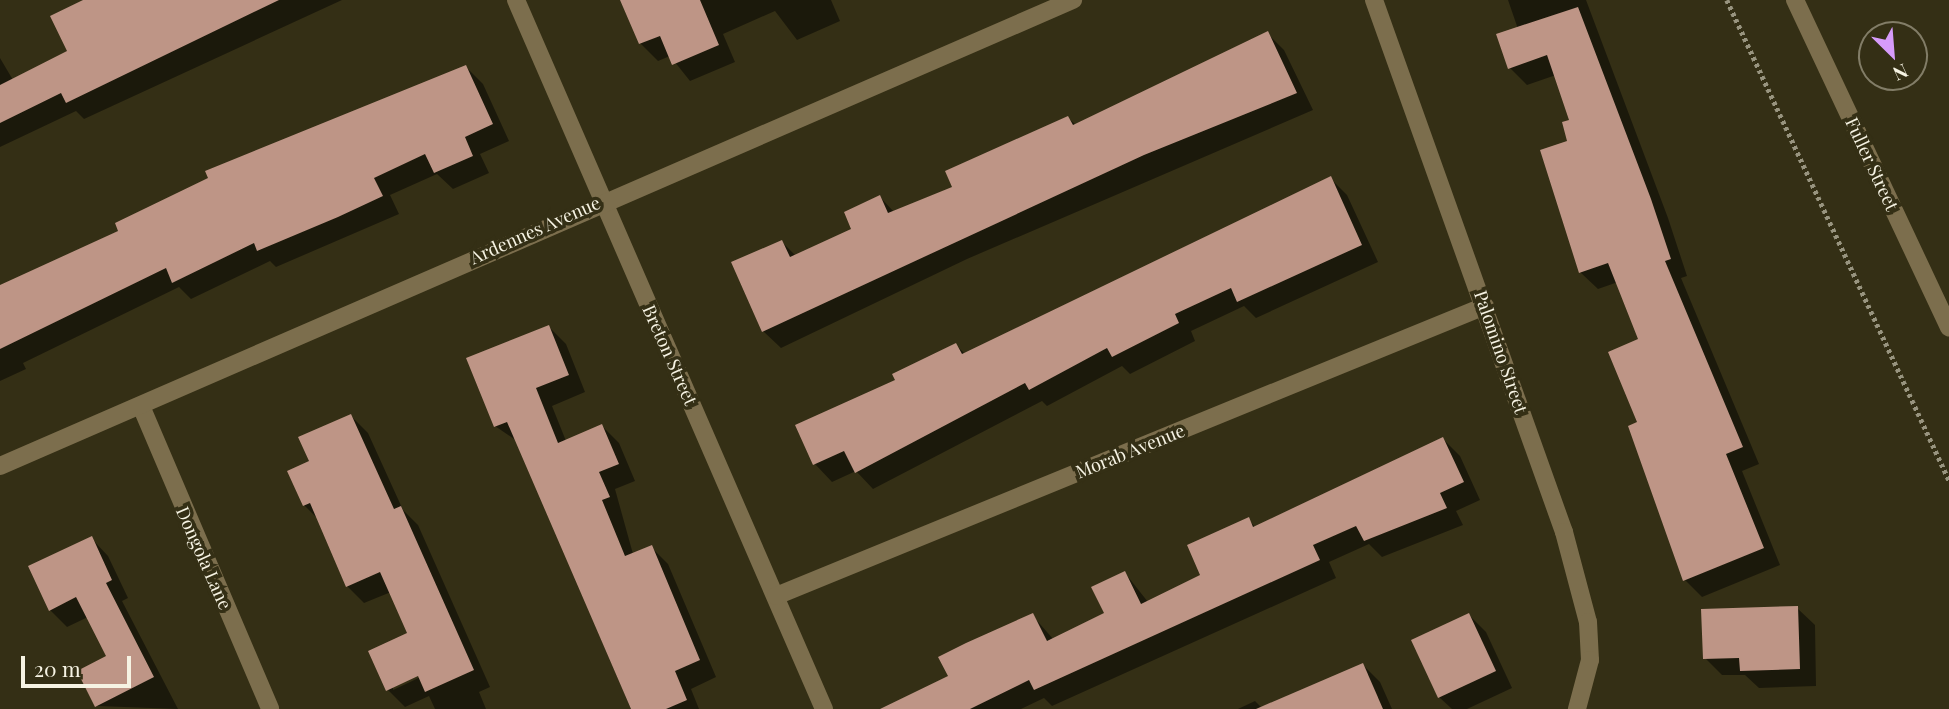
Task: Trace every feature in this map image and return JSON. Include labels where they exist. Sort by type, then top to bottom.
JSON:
[{"type":"street","name":"Breton Street","points":[[516,0],[824,709]]},
{"type":"street","name":"Ardennes Avenue","points":[[0,466],[602,200],[1073,0]]},
{"type":"street","name":"Palomino Street","points":[[1374,0],[1485,306],[1588,622],[1590,660],[1577,709]]},
{"type":"street","name":"Fuller Street","points":[[1796,0],[1949,328]]},
{"type":"street","name":"Morab Avenue","points":[[775,596],[1485,306]]},
{"type":"street","name":"Dongola Lane","points":[[141,405],[270,709]]},
{"type":"path","points":[[1727,0],[1949,480]]},
{"type":"building","points":[[83,0],[279,0],[66,103],[61,93],[0,123],[0,85],[67,51],[50,16]]},
{"type":"building","points":[[620,0],[700,0],[719,45],[672,65],[660,36],[639,44]]},
{"type":"building","points":[[1578,7],[1651,199],[1671,259],[1665,261],[1743,447],[1726,454],[1764,548],[1683,581],[1628,426],[1637,422],[1608,352],[1638,339],[1608,263],[1579,273],[1540,150],[1567,141],[1562,122],[1569,120],[1547,55],[1508,69],[1496,34]]},
{"type":"building","points":[[1268,31],[1297,93],[1144,155],[762,332],[731,262],[782,240],[790,257],[851,229],[844,212],[880,195],[888,213],[952,187],[945,171],[1068,116],[1073,125]]},
{"type":"building","points":[[466,65],[493,124],[465,137],[473,156],[434,173],[425,154],[374,178],[383,196],[338,217],[257,251],[254,243],[172,283],[166,268],[0,349],[0,285],[118,231],[115,223],[208,178],[205,171]]},
{"type":"building","points":[[1331,176],[1362,245],[1237,302],[1231,288],[1175,314],[1179,323],[1112,357],[1107,348],[1029,390],[1025,383],[855,473],[844,451],[813,465],[795,425],[895,380],[892,374],[956,343],[962,354]]},
{"type":"building","points":[[549,325],[569,375],[536,388],[558,443],[602,424],[619,464],[599,472],[610,497],[602,500],[625,556],[652,545],[700,660],[675,671],[687,700],[666,709],[631,709],[507,422],[494,427],[466,358]]},
{"type":"building","points":[[351,414],[394,509],[401,506],[474,670],[425,692],[418,676],[386,691],[368,651],[407,633],[380,572],[346,587],[310,503],[303,506],[287,471],[309,461],[298,437]]},
{"type":"building","points":[[1443,437],[1464,482],[1440,493],[1447,508],[1364,541],[1356,526],[1313,545],[1320,560],[1034,690],[1029,680],[970,709],[880,709],[948,676],[938,657],[966,643],[1033,613],[1047,641],[1104,613],[1091,587],[1125,571],[1141,604],[1200,575],[1187,545],[1249,517],[1253,527]]},
{"type":"building","points":[[92,536],[112,580],[106,583],[154,677],[95,707],[77,671],[106,656],[76,597],[49,611],[28,566]]},
{"type":"building","points":[[1798,606],[1800,669],[1740,671],[1739,658],[1703,659],[1701,609]]},
{"type":"building","points":[[1469,613],[1496,671],[1438,698],[1411,640]]},
{"type":"building","points":[[1363,663],[1383,709],[1256,709]]}]
